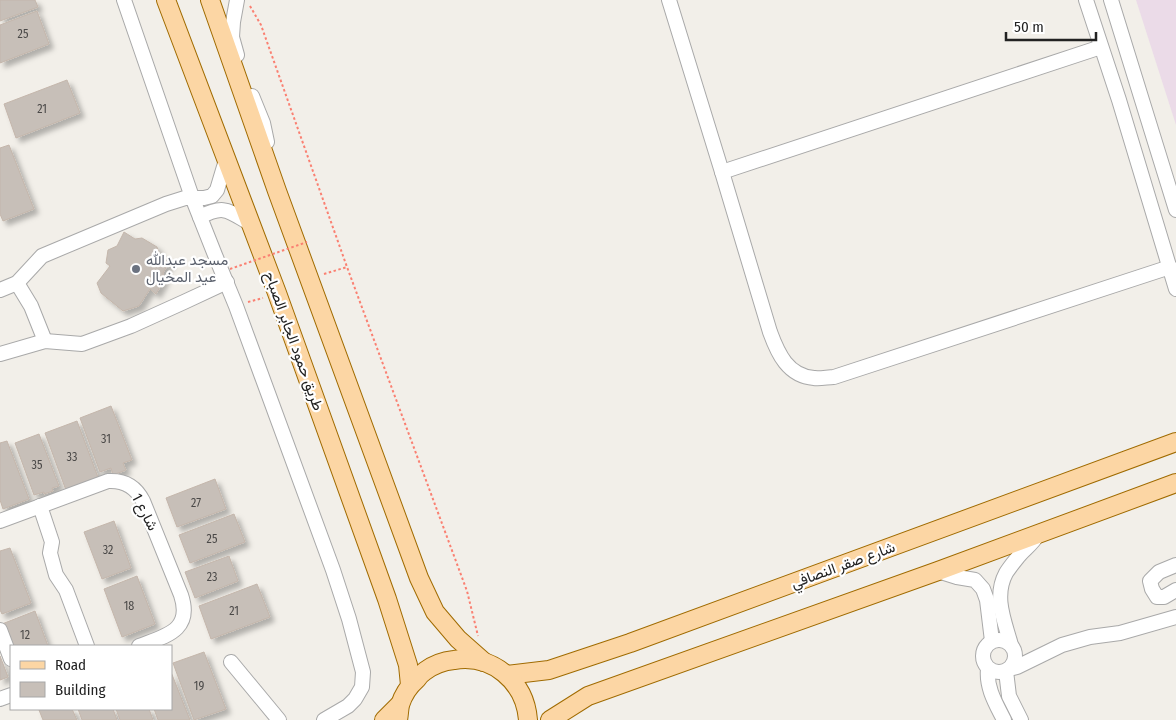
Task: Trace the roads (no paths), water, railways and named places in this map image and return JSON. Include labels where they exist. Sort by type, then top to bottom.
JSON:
[{"type":"main road","name":"طريق حمود الجابر الصباح","points":[[166,0],[277,293],[387,599],[408,665],[410,685]]},
{"type":"main road","points":[[210,0],[277,192],[311,280],[418,578],[435,612],[458,640],[484,662],[507,675],[520,691],[527,709],[528,720]]},
{"type":"main road","name":"شارع صقر النصافي","points":[[507,675],[549,670],[621,646],[1176,442]]},
{"type":"main road","points":[[550,720],[588,696],[1175,484]]},
{"type":"main road","points":[[384,720],[399,712],[410,685],[425,670],[444,661],[464,658],[484,662]]},
{"type":"street","points":[[124,0],[192,197],[215,255],[228,275],[243,324],[333,570],[349,619],[363,672],[362,687],[348,706],[324,720]]},
{"type":"street","points":[[237,0],[232,37],[237,56],[263,123],[272,159],[277,192]]},
{"type":"street","points":[[669,0],[767,323],[776,348],[785,364],[799,374],[814,378],[834,377],[1170,267]]},
{"type":"street","points":[[1086,0],[1119,100],[1176,289]]},
{"type":"street","points":[[1111,0],[1176,210]]},
{"type":"street","points":[[722,172],[1101,47]]},
{"type":"street","points":[[0,290],[17,283],[42,256],[159,207],[185,198],[212,196],[218,190],[226,160]]},
{"type":"street","points":[[200,217],[217,209],[226,210],[251,224]]},
{"type":"street","points":[[0,354],[44,341],[82,344],[132,326],[184,302],[228,275]]},
{"type":"street","points":[[17,283],[31,306],[44,341]]},
{"type":"street","points":[[1140,456],[1176,433]]},
{"type":"street","name":"شارع 1","points":[[0,521],[108,481],[115,480],[135,489],[140,495],[181,595],[184,610],[180,624],[170,634],[142,645]]},
{"type":"street","points":[[40,506],[52,542],[50,553],[56,575],[66,590],[87,645]]},
{"type":"street","points":[[1021,720],[1009,696],[1008,670],[1012,665],[1015,652],[999,598],[1006,573],[1038,534]]},
{"type":"street","points":[[1176,565],[1159,572],[1150,581],[1157,597],[1164,597],[1176,590]]},
{"type":"street","points":[[938,571],[975,580],[983,589],[987,600],[992,641]]},
{"type":"street","points":[[1043,654],[1012,646],[1005,641],[999,640],[992,641],[986,646],[982,656],[988,669],[998,673],[1017,667],[1062,645],[1176,617]]},
{"type":"street","points":[[0,630],[10,656]]},
{"type":"street","points":[[231,662],[279,720]]},
{"type":"street","points":[[988,669],[987,679],[991,693],[1004,720]]},
{"type":"place","name":"مسجد عبدالله عيد المخيال","points":[[136,269]]}]
